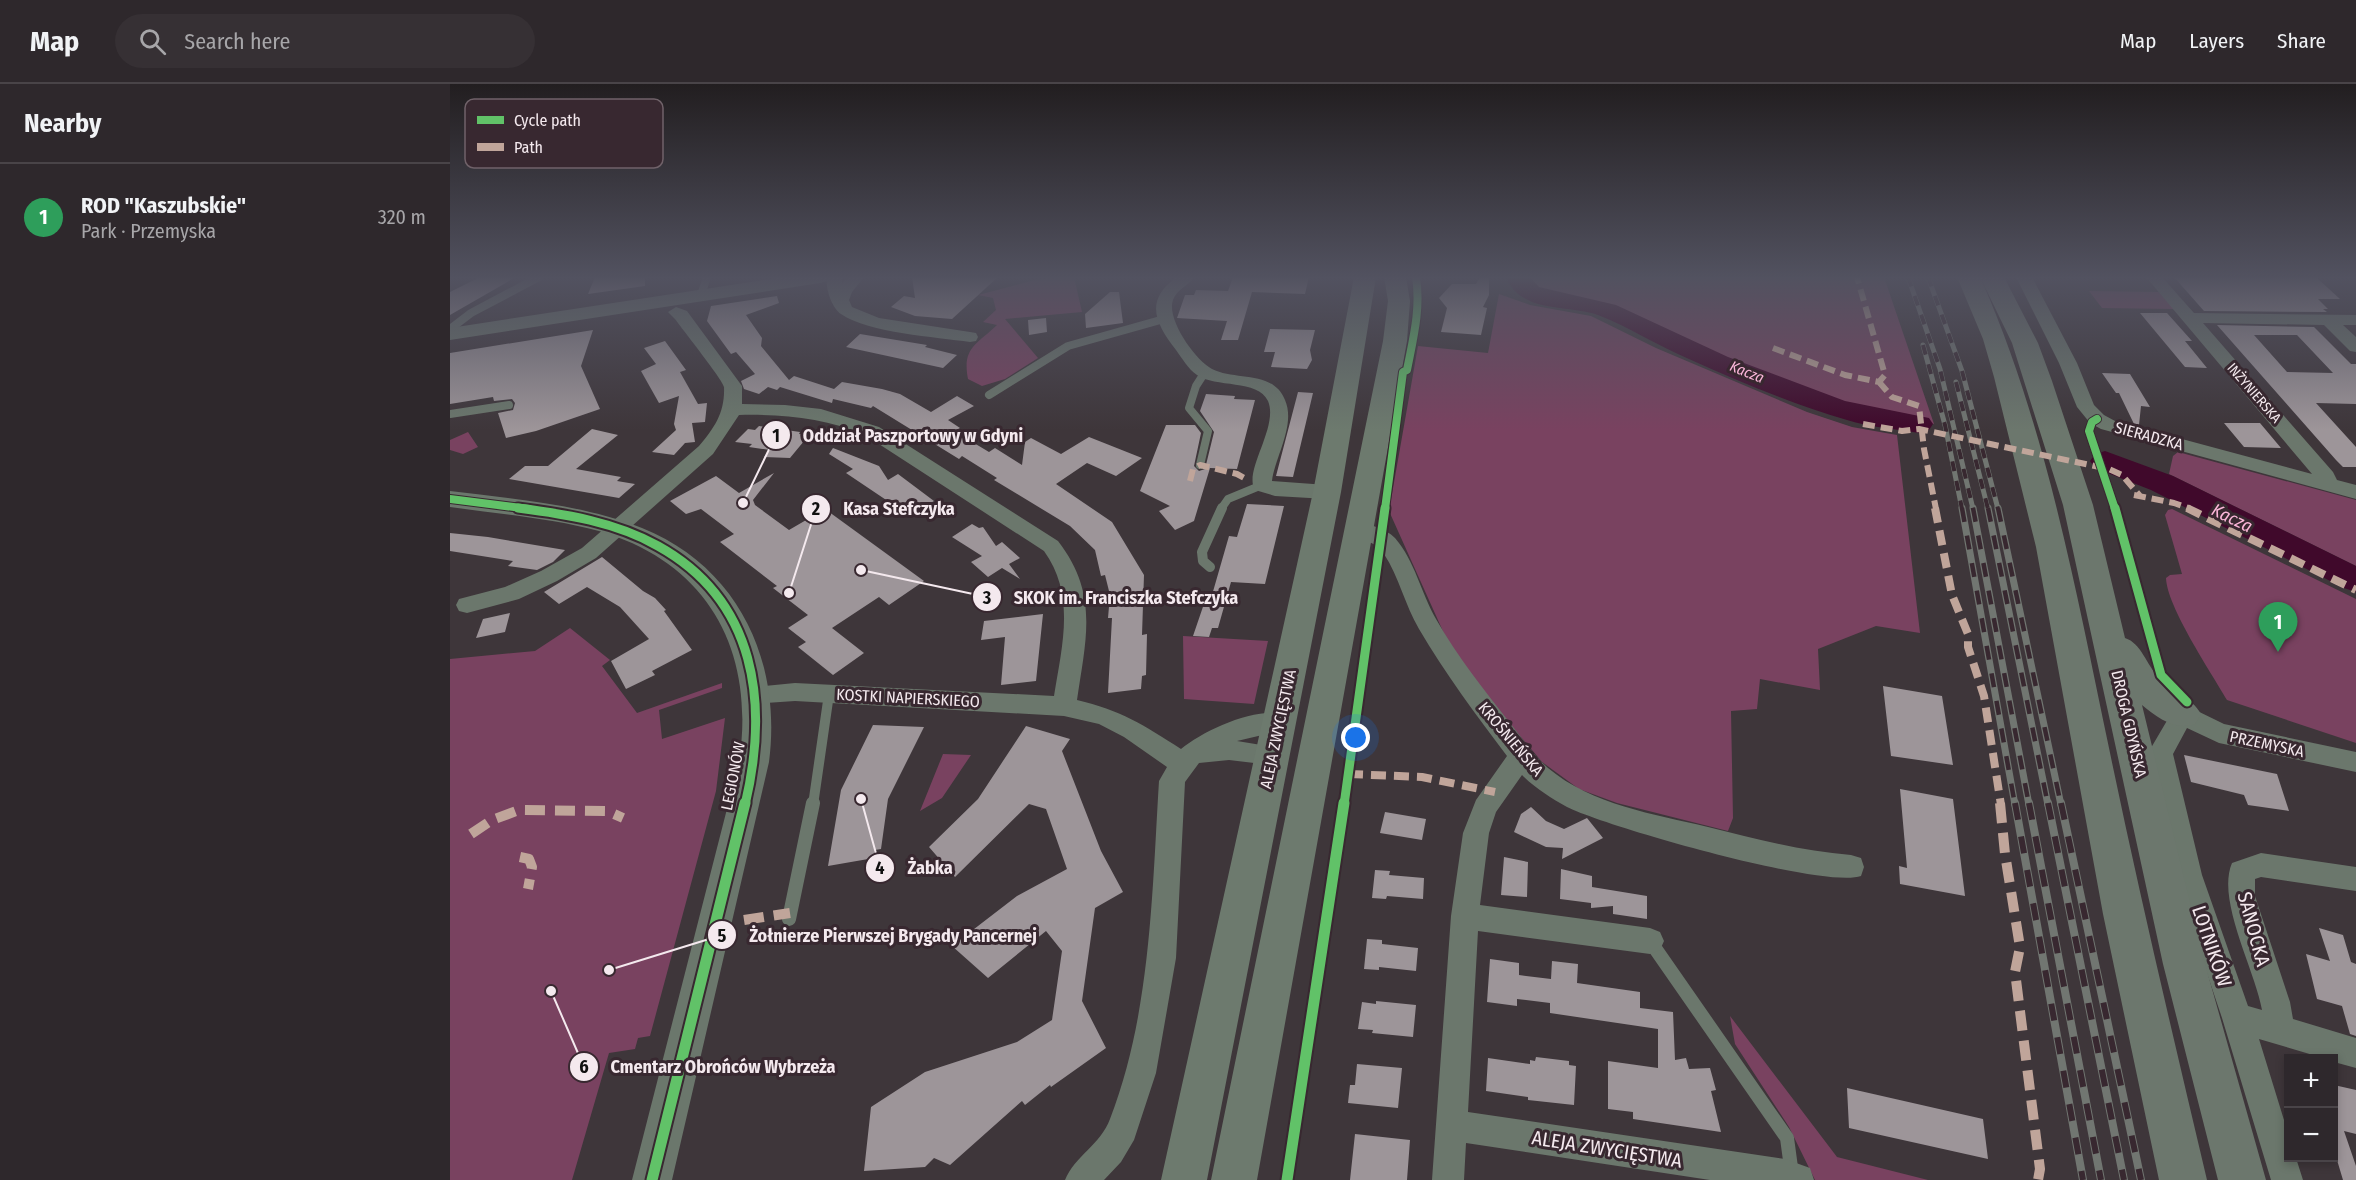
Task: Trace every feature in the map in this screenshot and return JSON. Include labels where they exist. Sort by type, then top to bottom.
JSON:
[{"type":"main road","name":"ALEJA ZWYCIĘSTWA","points":[[1184,1180],[1327,492],[1356,328]]},
{"type":"main road","points":[[1234,1180],[1397,328]]},
{"type":"main road","points":[[1990,328],[2007,377],[2051,547],[2122,914],[2183,1180]]},
{"type":"main road","name":"DROGA GDYŃSKA","points":[[2018,328],[2051,416],[2078,505],[2184,964],[2242,1180]]},
{"type":"main road","points":[[1327,492],[1362,511]]},
{"type":"main road","points":[[2107,627],[2144,688],[2160,702],[2183,714]]},
{"type":"street","points":[[450,334],[496,328]]},
{"type":"street","points":[[679,328],[731,402],[835,417],[856,423],[877,434],[1051,546],[1061,556],[1074,587],[1074,636],[1064,706]]},
{"type":"street","points":[[915,328],[970,337]]},
{"type":"street","points":[[1170,328],[1179,343],[1205,372],[1256,384],[1266,389],[1277,401],[1279,408],[1276,429],[1262,485],[1275,489],[1327,492]]},
{"type":"street","name":"SIERADZKA","points":[[2050,328],[2068,363],[2086,407],[2097,419],[2356,492]]},
{"type":"street","name":"INŻYNIERSKA","points":[[2199,328],[2326,477],[2328,484]]},
{"type":"street","points":[[2336,328],[2356,347]]},
{"type":"street","points":[[467,605],[489,600],[549,576],[589,553],[705,450],[720,433],[731,402]]},
{"type":"street","name":"LEGIONÓW","points":[[450,499],[574,517],[618,529],[657,545],[683,562],[704,580],[735,625],[748,656],[756,747],[714,934],[652,1180]]},
{"type":"street","name":"KROŚNIEŃSKA","points":[[1362,511],[1380,537],[1391,547],[1426,621],[1454,665],[1522,756],[1540,776],[1573,797],[1627,817],[1753,850],[1832,866],[1851,867]]},
{"type":"street","name":"KOSTKI NAPIERSKIEGO","points":[[753,695],[795,692],[1064,706],[1106,716],[1144,729],[1189,759]]},
{"type":"street","name":"PRZEMYSKA","points":[[2183,714],[2219,733],[2356,762]]},
{"type":"street","name":"LOTNIKÓW","points":[[2183,714],[2160,753],[2188,874],[2237,1018],[2287,1180]]},
{"type":"street","points":[[1081,1180],[1110,1151],[1123,1129],[1141,1073],[1162,958],[1172,781],[1189,759],[1216,738],[1256,724],[1279,722]]},
{"type":"street","points":[[1189,759],[1229,750],[1271,755]]},
{"type":"street","points":[[1448,1180],[1465,916],[1476,834],[1485,808],[1500,783],[1522,756]]},
{"type":"street","name":"SANOCKA","points":[[2280,1029],[2275,1002],[2241,896],[2242,872],[2261,866],[2356,879]]},
{"type":"street","points":[[1465,916],[1650,941]]},
{"type":"street","points":[[2237,1018],[2356,1053]]},
{"type":"street","name":"ALEJA ZWYCIĘSTWA","points":[[1451,1125],[1795,1179]]},
{"type":"lane","points":[[989,395],[1081,340],[1128,328]]},
{"type":"lane","points":[[1200,465],[1208,431],[1189,408],[1196,386],[1205,372]]},
{"type":"lane","points":[[450,414],[509,405]]},
{"type":"lane","points":[[1210,567],[1203,561],[1202,552],[1223,505],[1228,499],[1262,485]]},
{"type":"lane","points":[[789,919],[816,788],[829,694]]},
{"type":"lane","points":[[1650,941],[1787,1138],[1795,1179]]},
{"type":"shaded area","points":[[994,328],[1013,328],[1038,358],[1005,379],[982,386],[968,379],[967,360],[977,343]]},
{"type":"shaded area","points":[[1493,328],[1616,328],[1656,348],[1807,412],[1852,427],[1897,435],[1920,633],[1876,626],[1818,649],[1820,690],[1760,679],[1757,709],[1731,711],[1733,818],[1728,831],[1617,803],[1579,789],[1542,762],[1474,681],[1446,638],[1389,511],[1418,346],[1488,353]]},
{"type":"shaded area","points":[[1653,328],[1901,328],[1934,424],[1851,411]]},
{"type":"shaded area","points":[[468,432],[478,447],[463,454],[450,450],[450,440]]},
{"type":"shaded area","points":[[2178,452],[2356,500],[2356,566],[2169,474],[2173,456]]},
{"type":"shaded area","points":[[2172,509],[2356,599],[2356,743],[2227,700],[2182,622],[2168,590],[2166,578],[2170,575],[2182,574],[2165,515],[2168,510]]},
{"type":"shaded area","points":[[570,628],[610,660],[602,666],[637,713],[722,683],[722,688],[659,710],[662,739],[725,718],[716,791],[650,1036],[638,1038],[635,1049],[609,1053],[572,1180],[450,1180],[450,659],[535,651]]},
{"type":"shaded area","points":[[1183,636],[1268,641],[1254,704],[1184,699]]},
{"type":"shaded area","points":[[943,754],[971,755],[942,798],[920,811]]},
{"type":"shaded area","points":[[1730,1016],[1837,1157],[1928,1180],[1815,1180],[1789,1127],[1735,1044]]},
{"type":"building","points":[[712,328],[755,328],[762,338],[761,346],[789,380],[794,376],[834,389],[842,382],[882,389],[900,394],[931,412],[957,396],[974,406],[948,420],[960,428],[954,431],[989,452],[995,448],[1022,465],[1025,442],[1031,438],[1061,454],[1089,437],[1142,458],[1116,476],[1087,463],[1056,484],[1112,522],[1144,575],[1142,635],[1147,634],[1146,675],[1142,676],[1141,689],[1108,693],[1112,618],[1108,618],[1110,595],[1105,575],[1101,576],[1095,550],[1070,526],[994,480],[997,478],[962,456],[959,459],[873,406],[871,408],[833,399],[832,403],[780,387],[777,390],[768,387],[759,394],[744,389],[741,381],[755,374],[736,352],[731,354]]},
{"type":"building","points":[[1029,328],[1047,328],[1047,332],[1029,335]]},
{"type":"building","points":[[1225,328],[1241,328],[1238,340],[1221,340]]},
{"type":"building","points":[[1442,328],[1483,328],[1481,335],[1441,332]]},
{"type":"building","points":[[2153,328],[2181,328],[2192,341],[2185,341],[2207,368],[2185,367]]},
{"type":"building","points":[[2220,328],[2315,328],[2351,364],[2356,364],[2356,404],[2316,403],[2356,447],[2356,467],[2343,467]],"holes":[[[2254,335],[2297,335],[2333,373],[2287,372]]]},
{"type":"building","points":[[1270,329],[1315,330],[1310,350],[1312,360],[1307,369],[1271,367],[1275,352],[1264,352]]},
{"type":"building","points":[[593,330],[581,366],[600,409],[536,431],[506,438],[498,413],[513,410],[515,403],[512,399],[494,401],[493,397],[450,404],[450,353]]},
{"type":"building","points":[[860,334],[927,345],[925,347],[957,355],[943,368],[846,347]]},
{"type":"building","points":[[665,341],[686,370],[680,372],[698,404],[707,403],[705,422],[692,423],[695,442],[685,443],[674,455],[652,452],[676,430],[674,424],[679,396],[659,403],[641,371],[656,364],[644,348]]},
{"type":"building","points":[[2102,373],[2130,374],[2150,407],[2141,406],[2139,425],[2134,424],[2119,393],[2116,393]]},
{"type":"building","points":[[1298,392],[1313,393],[1293,477],[1276,476]]},
{"type":"building","points":[[1206,394],[1255,400],[1237,469],[1210,468],[1194,521],[1175,530],[1159,511],[1170,506],[1140,491],[1166,425],[1195,425],[1201,433],[1194,466],[1199,471],[1205,469],[1214,432],[1200,411]]},
{"type":"building","points":[[2224,423],[2260,423],[2281,448],[2244,447]]},
{"type":"building","points":[[759,426],[809,435],[790,458],[764,457],[770,450],[749,447],[752,444],[735,442],[748,429],[755,430]]},
{"type":"building","points":[[592,429],[618,435],[576,469],[621,477],[617,481],[635,484],[619,498],[509,479],[525,466],[548,466]]},
{"type":"building","points":[[833,448],[879,466],[888,480],[898,474],[934,501],[910,516],[846,473],[853,469],[829,454]]},
{"type":"building","points":[[774,473],[753,500],[755,505],[789,530],[825,509],[924,581],[889,605],[879,597],[832,628],[864,653],[833,675],[798,647],[806,642],[788,628],[808,615],[773,588],[777,586],[720,542],[734,534],[701,509],[686,514],[670,501],[716,476],[739,493]]},
{"type":"building","points":[[1247,504],[1284,506],[1265,584],[1231,582],[1218,628],[1212,628],[1209,637],[1193,636],[1207,595],[1212,595],[1229,536],[1237,537]]},
{"type":"building","points":[[972,524],[979,528],[983,527],[996,546],[1002,542],[1020,558],[1009,564],[1020,579],[1002,568],[988,577],[971,562],[982,556],[952,537]]},
{"type":"building","points":[[450,533],[565,550],[553,562],[537,570],[508,566],[513,561],[450,551]]},
{"type":"building","points":[[602,557],[643,591],[655,598],[666,610],[664,611],[692,650],[652,671],[655,675],[626,689],[611,661],[649,639],[620,607],[587,587],[559,604],[544,592]]},
{"type":"building","points":[[510,613],[505,632],[476,638],[483,619]]},
{"type":"building","points":[[1043,614],[1036,681],[1001,685],[1005,637],[981,640],[984,621]]},
{"type":"building","points":[[1883,686],[1942,696],[1953,765],[1891,756]]},
{"type":"building","points":[[873,725],[924,727],[888,799],[881,849],[875,850],[874,858],[828,866],[841,790]]},
{"type":"building","points":[[1026,726],[1070,739],[1062,751],[1101,851],[1123,892],[1095,908],[1082,1001],[1106,1048],[1051,1087],[1050,1085],[1025,1105],[1022,1101],[950,1165],[934,1158],[925,1167],[864,1171],[871,1107],[925,1072],[1017,1042],[1052,1020],[1062,951],[1046,931],[988,978],[952,946],[1017,896],[1067,869],[1046,809],[1029,804],[955,877],[929,847],[978,799]]},
{"type":"building","points":[[2184,755],[2277,774],[2289,811],[2248,805],[2244,795],[2191,782]]},
{"type":"building","points":[[1900,789],[1953,799],[1965,896],[1900,884],[1899,866],[1907,868]]},
{"type":"building","points":[[1531,807],[1546,821],[1564,829],[1587,818],[1603,838],[1562,859],[1563,848],[1546,847],[1514,832],[1521,814]]},
{"type":"building","points":[[1385,812],[1426,819],[1422,840],[1380,833]]},
{"type":"building","points":[[1504,857],[1528,862],[1527,897],[1501,895]]},
{"type":"building","points":[[1561,869],[1592,876],[1592,887],[1647,896],[1647,919],[1613,914],[1613,906],[1591,908],[1591,903],[1560,899]]},
{"type":"building","points":[[1375,870],[1390,871],[1389,875],[1424,878],[1423,899],[1387,896],[1386,899],[1372,898]]},
{"type":"building","points":[[2319,928],[2343,935],[2351,962],[2356,964],[2356,1036],[2350,1034],[2342,1006],[2317,999],[2306,954],[2330,961]]},
{"type":"building","points":[[1367,939],[1382,940],[1382,944],[1418,948],[1416,971],[1379,967],[1379,970],[1364,969]]},
{"type":"building","points":[[1490,959],[1519,963],[1519,975],[1551,979],[1552,961],[1578,964],[1577,983],[1640,992],[1640,1008],[1673,1012],[1675,1060],[1686,1058],[1689,1069],[1710,1068],[1716,1090],[1711,1091],[1721,1132],[1633,1119],[1633,1112],[1608,1109],[1608,1061],[1658,1068],[1658,1029],[1550,1013],[1550,1003],[1517,999],[1517,1006],[1487,1002]]},
{"type":"building","points":[[1376,1001],[1416,1005],[1413,1037],[1372,1033],[1373,1030],[1358,1029],[1362,1002],[1376,1004]]},
{"type":"building","points":[[1536,1057],[1569,1061],[1569,1065],[1576,1066],[1574,1105],[1528,1100],[1528,1097],[1486,1091],[1488,1058],[1530,1064],[1530,1060],[1535,1061]]},
{"type":"building","points":[[1357,1064],[1402,1068],[1398,1108],[1348,1103],[1350,1085],[1355,1085]]},
{"type":"building","points":[[2338,1086],[2356,1090],[2356,1134],[2344,1131],[2356,1166],[2356,1180],[2343,1180],[2338,1162]]},
{"type":"building","points":[[1847,1088],[1983,1119],[1988,1159],[1849,1128]]},
{"type":"building","points":[[1355,1134],[1410,1140],[1407,1180],[1350,1180]]},
{"type":"waterway","name":"Kacza","points":[[1646,328],[1681,346],[1757,378],[1835,407],[1857,414],[1919,424]]},
{"type":"waterway","name":"Kacza","points":[[2105,461],[2162,483],[2356,580]]},
{"type":"railway","points":[[1926,328],[1940,369],[1973,509]]},
{"type":"railway","points":[[1946,328],[1962,371],[1998,509]]},
{"type":"railway","points":[[1923,345],[1945,425],[1962,509]]},
{"type":"railway","points":[[1956,382],[1988,509]]},
{"type":"railway","points":[[1962,508],[2015,805]]},
{"type":"railway","points":[[1973,508],[2029,805]]},
{"type":"railway","points":[[1988,508],[2048,805]]},
{"type":"railway","points":[[1998,508],[2061,805]]},
{"type":"railway","points":[[2015,803],[2083,1180]]},
{"type":"railway","points":[[2029,803],[2101,1180]]},
{"type":"railway","points":[[2048,803],[2124,1180]]},
{"type":"railway","points":[[2061,803],[2141,1180]]},
{"type":"marked path","points":[[1773,348],[1845,375],[1879,382],[1885,375],[1872,328]]},
{"type":"marked path","points":[[1879,382],[1892,397],[1919,406],[1924,449],[1952,595],[1968,634],[1968,647],[1984,696],[2020,947],[2015,972],[2040,1169],[2038,1180]]},
{"type":"marked path","points":[[1863,424],[1902,431],[1919,429],[2109,469],[2122,475],[2140,496]]},
{"type":"marked path","points":[[1190,481],[1193,469],[1200,465],[1237,474],[1248,480]]},
{"type":"marked path","points":[[2134,495],[2174,503],[2193,510],[2356,590]]},
{"type":"marked path","points":[[1348,774],[1422,777],[1495,792]]},
{"type":"marked path","points":[[471,834],[492,820],[519,810],[607,811],[623,818]]},
{"type":"marked path","points":[[520,857],[529,859],[532,867],[528,889]]},
{"type":"marked path","points":[[744,920],[790,913]]},
{"type":"cycle path","points":[[1287,1180],[1367,649],[1403,372],[1407,370],[1415,328]]},
{"type":"cycle path","points":[[2097,419],[2092,422],[2089,431],[2134,572],[2161,675],[2187,702]]},
{"type":"cycle path","points":[[450,499],[556,513],[608,525],[657,545],[687,566],[714,593],[736,624],[743,641],[754,691],[757,739],[754,762],[652,1180]]},
{"type":"place","name":"Oddział Paszportowy w Gdyni","points":[[743,503]]},
{"type":"place","name":"SKOK im. Franciszka Stefczyka","points":[[861,570]]},
{"type":"place","name":"Kasa Stefczyka","points":[[789,593]]},
{"type":"place","name":"ROD \"Kaszubskie\"","points":[[2278,652]]},
{"type":"place","name":"Żabka","points":[[861,799]]},
{"type":"place","name":"Żołnierze Pierwszej Brygady Pancernej","points":[[609,970]]},
{"type":"place","name":"Cmentarz Obrońców Wybrzeża","points":[[551,991]]}]
